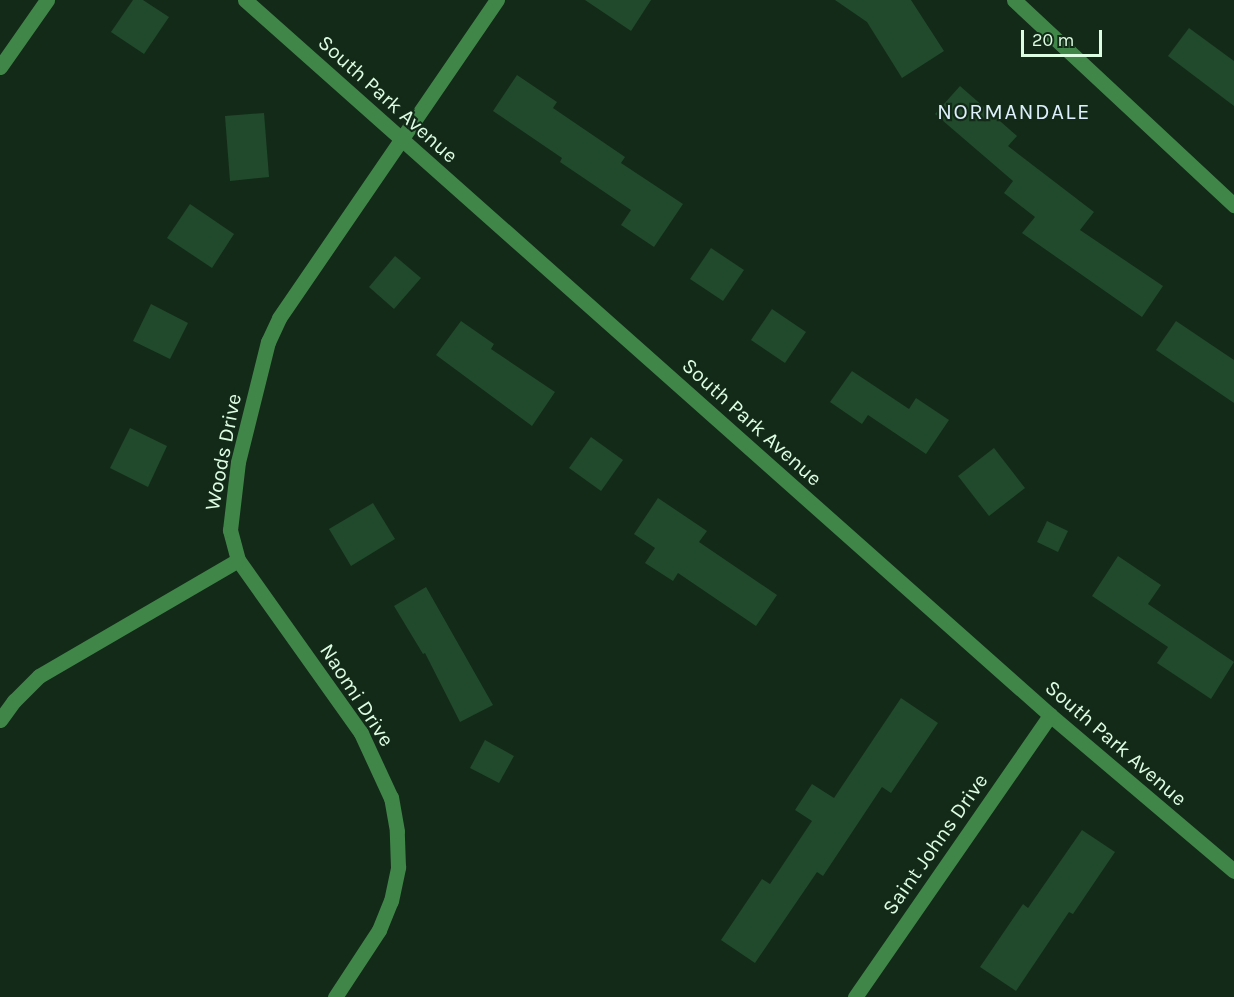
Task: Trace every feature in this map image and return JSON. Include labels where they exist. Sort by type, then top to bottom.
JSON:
[{"type":"street","points":[[0,67],[48,0]]},
{"type":"street","name":"South Park Avenue","points":[[245,0],[1050,715],[1234,871]]},
{"type":"street","name":"Woods Drive","points":[[238,560],[230,530],[238,462],[268,342],[279,318],[497,0]]},
{"type":"street","points":[[1014,0],[1234,205]]},
{"type":"street","points":[[0,720],[14,700],[39,676],[238,560]]},
{"type":"street","name":"Naomi Drive","points":[[238,560],[361,733],[391,798],[397,831],[398,867],[391,901],[379,930],[335,997]]},
{"type":"street","name":"Saint Johns Drive","points":[[855,997],[1050,715]]},
{"type":"building","points":[[133,0],[143,0],[169,17],[144,54],[111,32]]},
{"type":"building","points":[[585,0],[651,0],[631,31]]},
{"type":"building","points":[[835,0],[911,0],[944,51],[902,78],[867,22]]},
{"type":"building","points":[[1189,28],[1234,61],[1234,106],[1168,56]]},
{"type":"building","points":[[517,75],[557,102],[553,108],[625,157],[621,163],[683,204],[654,247],[621,225],[631,210],[560,162],[562,158],[493,111]]},
{"type":"building","points":[[960,86],[1017,136],[1008,146],[1094,212],[1080,230],[1163,286],[1142,317],[1022,233],[1035,217],[1004,193],[1013,181],[935,114]]},
{"type":"building","points":[[264,113],[269,177],[230,181],[225,116]]},
{"type":"building","points":[[190,204],[234,234],[212,268],[167,238]]},
{"type":"building","points":[[711,248],[744,270],[723,301],[690,279]]},
{"type":"building","points":[[395,256],[421,278],[394,309],[369,287]]},
{"type":"building","points":[[151,304],[188,323],[170,359],[133,341]]},
{"type":"building","points":[[772,309],[806,332],[785,363],[751,340]]},
{"type":"building","points":[[461,321],[494,344],[491,349],[555,392],[532,426],[436,355]]},
{"type":"building","points":[[1176,321],[1234,360],[1234,403],[1156,350]]},
{"type":"building","points":[[852,371],[909,409],[916,398],[949,420],[926,454],[868,415],[862,424],[830,402]]},
{"type":"building","points":[[130,428],[167,446],[148,487],[110,468]]},
{"type":"building","points":[[591,437],[623,460],[601,491],[569,468]]},
{"type":"building","points":[[994,448],[1025,488],[989,516],[958,476]]},
{"type":"building","points":[[658,498],[707,531],[699,542],[777,595],[756,626],[678,573],[673,581],[645,563],[655,548],[634,534]]},
{"type":"building","points":[[373,503],[395,539],[351,566],[329,529]]},
{"type":"building","points":[[1047,521],[1068,531],[1058,552],[1037,542]]},
{"type":"building","points":[[1118,556],[1161,585],[1148,604],[1234,662],[1211,699],[1157,663],[1168,647],[1092,596]]},
{"type":"building","points":[[426,587],[493,705],[460,722],[425,653],[423,654],[394,606]]},
{"type":"building","points":[[901,698],[938,723],[891,793],[882,787],[823,876],[817,872],[755,963],[721,940],[762,879],[770,884],[812,821],[795,810],[812,784],[834,798]]},
{"type":"building","points":[[485,740],[514,756],[499,783],[470,768]]},
{"type":"building","points":[[1082,830],[1115,852],[1073,914],[1069,912],[1016,991],[980,967],[1023,904],[1028,908]]},
{"type":"district","name":"NORMANDALE","points":[[1014,113]]}]
